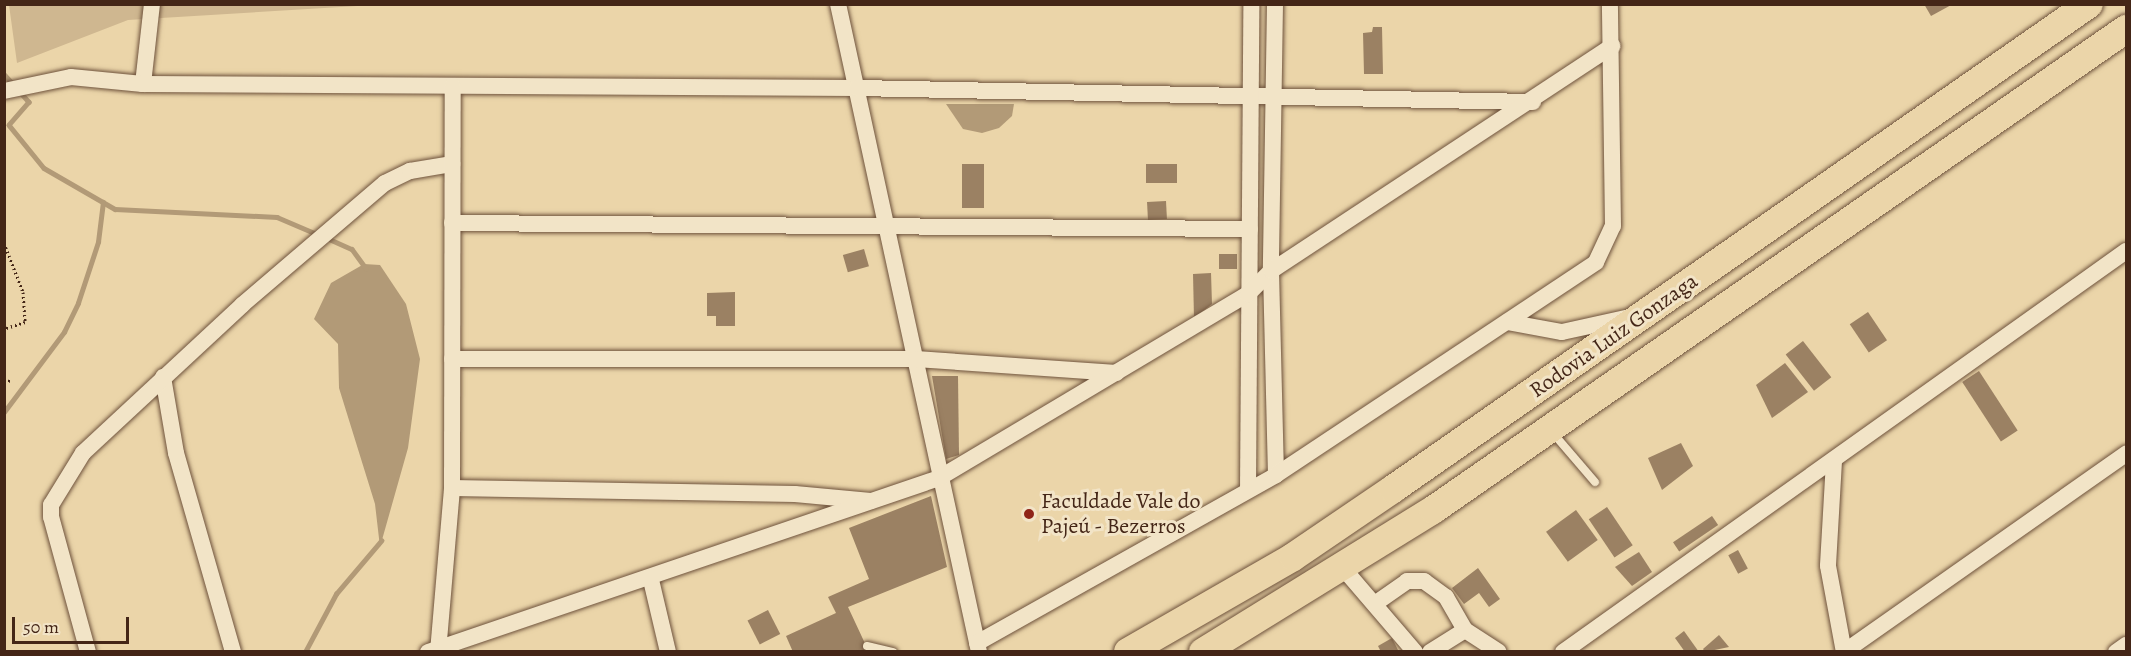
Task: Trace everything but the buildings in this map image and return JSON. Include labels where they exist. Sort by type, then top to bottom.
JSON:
[{"type":"highway","name":"Rodovia Luiz Gonzaga","points":[[1128,651],[1293,557],[2089,4]]},
{"type":"highway","name":"Rodovia Luiz Gonzaga","points":[[1203,651],[1343,568],[1549,430],[2127,28]]},
{"type":"street","points":[[143,84],[152,4]]},
{"type":"street","points":[[838,4],[884,226],[916,359],[939,478],[978,647],[1276,474],[1596,262],[1608,244],[1613,226],[1610,4]]},
{"type":"street","points":[[1248,489],[1251,4]]},
{"type":"street","points":[[1275,4],[1271,271],[1276,474]]},
{"type":"street","points":[[453,86],[452,488],[435,650],[651,580],[939,478],[1248,294],[1271,271],[1533,102],[1612,46]]},
{"type":"street","points":[[5,91],[26,83],[71,77],[143,84],[857,88],[1250,99],[1533,102]]},
{"type":"street","points":[[88,651],[51,505],[88,448],[163,377],[385,183],[410,171],[452,164]]},
{"type":"street","points":[[452,223],[1250,229]]},
{"type":"street","points":[[1563,651],[2127,251]]},
{"type":"street","points":[[1507,322],[1562,332],[1643,314]]},
{"type":"street","points":[[452,359],[916,359],[1117,373]]},
{"type":"street","points":[[163,377],[176,453],[233,651]]},
{"type":"street","points":[[1834,461],[1828,566],[1844,651],[2127,454]]},
{"type":"street","points":[[452,488],[795,494],[875,502]]},
{"type":"street","points":[[1343,568],[1376,603],[1415,651]]},
{"type":"street","points":[[651,580],[668,651]]},
{"type":"street","points":[[1376,603],[1407,581],[1424,581],[1446,597],[1465,630],[1499,651]]},
{"type":"street","points":[[1430,651],[1465,630]]},
{"type":"street","points":[[2116,651],[2127,645]]},
{"type":"lane","points":[[1549,430],[1595,482]]},
{"type":"lane","points":[[867,646],[893,651]]},
{"type":"path","points":[[4,243],[23,292],[25,322],[4,329]]},
{"type":"path","points":[[4,382],[12,380]]},
{"type":"shaded area","points":[[9,5],[374,5],[128,20],[17,63]]},
{"type":"shaded area","points":[[946,104],[1014,104],[1012,116],[999,128],[982,133],[963,129]]},
{"type":"shaded area","points":[[364,264],[380,265],[406,304],[420,359],[408,448],[380,547],[375,504],[339,388],[338,344],[314,319],[331,283]]},
{"type":"waterway","points":[[4,74],[13,84]]},
{"type":"waterway","points":[[21,93],[29,102],[9,125],[44,168],[115,209],[277,217],[319,235]]},
{"type":"waterway","points":[[4,412],[64,332],[78,303],[98,242],[103,202]]},
{"type":"waterway","points":[[327,238],[352,249],[366,268]]},
{"type":"waterway","points":[[305,652],[336,594],[381,541]]},
{"type":"place","name":"Faculdade Vale do Pajeú - Bezerros","points":[[1029,514]]}]
